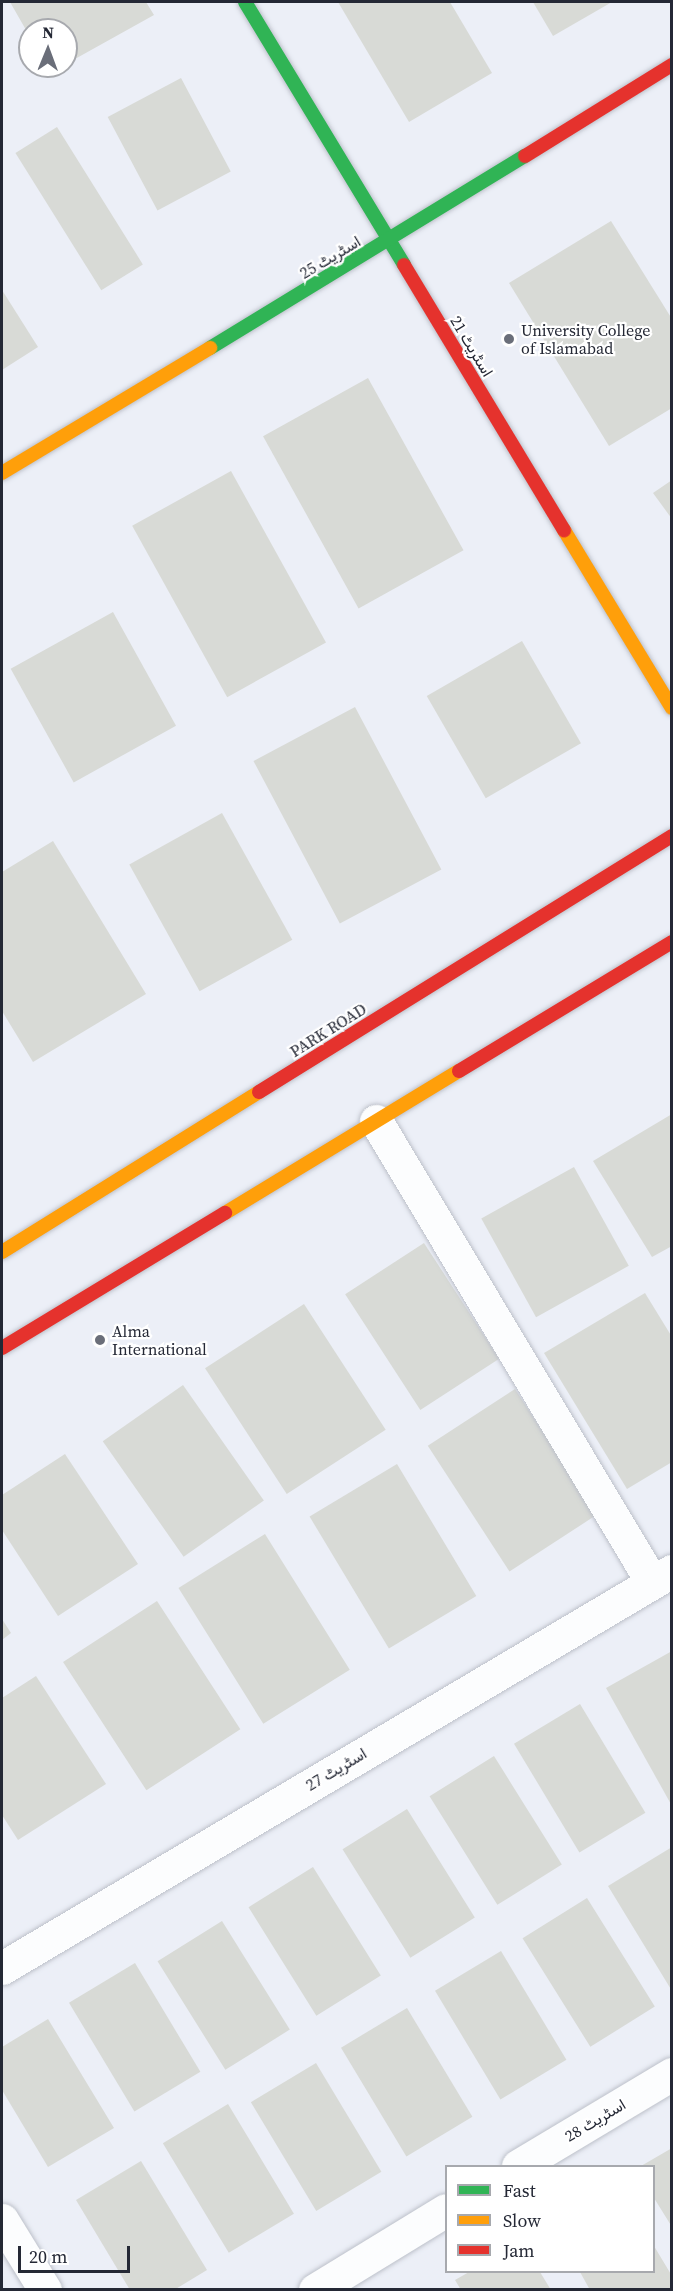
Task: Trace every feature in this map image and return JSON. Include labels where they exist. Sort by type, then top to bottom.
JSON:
[{"type":"street","name":"اسٹریٹ 21","points":[[245,2],[672,708]]},
{"type":"street","name":"اسٹریٹ 25","points":[[2,473],[389,241],[672,65]]},
{"type":"street","name":"PARK ROAD","points":[[2,1252],[672,836]]},
{"type":"street","points":[[2,1348],[672,942]]},
{"type":"street","points":[[376,1121],[662,1577]]},
{"type":"street","name":"اسٹریٹ 27","points":[[2,1968],[662,1577]]},
{"type":"street","name":"اسٹریٹ 28","points":[[520,2165],[672,2074]]},
{"type":"street","points":[[315,2289],[445,2211]]},
{"type":"street","points":[[2,2220],[45,2289]]},
{"type":"building","points":[[10,2],[146,2],[154,15],[78,57],[78,18],[19,18]]},
{"type":"building","points":[[338,2],[450,2],[492,73],[409,122]]},
{"type":"building","points":[[533,2],[612,2],[553,36]]},
{"type":"building","points":[[181,78],[231,172],[157,211],[108,117]]},
{"type":"building","points":[[57,127],[143,264],[101,290],[15,153]]},
{"type":"building","points":[[611,221],[672,319],[672,408],[609,446],[509,283]]},
{"type":"building","points":[[2,290],[38,347],[2,370]]},
{"type":"building","points":[[368,378],[464,550],[359,608],[263,436]]},
{"type":"building","points":[[231,471],[326,642],[227,697],[132,526]]},
{"type":"building","points":[[672,480],[672,519],[653,493]]},
{"type":"building","points":[[113,612],[176,726],[74,782],[11,669]]},
{"type":"building","points":[[522,641],[581,743],[486,798],[427,696]]},
{"type":"building","points":[[355,707],[441,869],[340,923],[253,761]]},
{"type":"building","points":[[222,813],[292,940],[200,991],[129,864]]},
{"type":"building","points":[[53,841],[146,994],[33,1062],[2,1011],[2,872]]},
{"type":"building","points":[[672,1114],[672,1246],[652,1257],[593,1161]]},
{"type":"building","points":[[574,1167],[629,1266],[536,1317],[481,1218]]},
{"type":"building","points":[[424,1243],[499,1359],[420,1410],[345,1294]]},
{"type":"building","points":[[645,1293],[672,1337],[672,1462],[627,1489],[544,1353]]},
{"type":"building","points":[[304,1304],[386,1430],[287,1494],[205,1368]]},
{"type":"building","points":[[183,1385],[264,1501],[184,1557],[103,1441]]},
{"type":"building","points":[[515,1389],[597,1515],[509,1571],[428,1446]]},
{"type":"building","points":[[65,1454],[138,1564],[58,1616],[2,1530],[2,1495]]},
{"type":"building","points":[[397,1464],[476,1596],[389,1649],[310,1517]]},
{"type":"building","points":[[265,1534],[350,1670],[263,1724],[178,1588]]},
{"type":"building","points":[[157,1601],[240,1729],[146,1790],[63,1662]]},
{"type":"building","points":[[2,1619],[11,1633],[2,1640]]},
{"type":"building","points":[[672,1651],[672,1806],[606,1688]]},
{"type":"building","points":[[36,1676],[106,1784],[18,1840],[2,1815],[2,1698]]},
{"type":"building","points":[[580,1704],[645,1813],[579,1853],[514,1744]]},
{"type":"building","points":[[494,1756],[562,1865],[497,1905],[430,1796]]},
{"type":"building","points":[[407,1809],[475,1918],[410,1958],[343,1849]]},
{"type":"building","points":[[672,1847],[672,1991],[608,1886]]},
{"type":"building","points":[[313,1867],[381,1976],[316,2016],[249,1907]]},
{"type":"building","points":[[587,1898],[655,2007],[590,2047],[523,1938]]},
{"type":"building","points":[[222,1921],[290,2030],[225,2070],[158,1961]]},
{"type":"building","points":[[501,1951],[566,2060],[500,2100],[435,1991]]},
{"type":"building","points":[[135,1963],[200,2072],[134,2112],[69,2003]]},
{"type":"building","points":[[407,2008],[472,2117],[406,2157],[341,2048]]},
{"type":"building","points":[[48,2019],[114,2128],[48,2167],[2,2090],[2,2047]]},
{"type":"building","points":[[316,2063],[381,2172],[316,2211],[251,2102]]},
{"type":"building","points":[[228,2104],[294,2214],[229,2253],[163,2143]]},
{"type":"building","points":[[672,2148],[672,2227],[655,2200],[655,2165],[643,2165]]},
{"type":"building","points":[[141,2161],[207,2270],[174,2290],[130,2290],[76,2200]]},
{"type":"building","points":[[655,2248],[672,2276],[672,2290],[590,2290],[581,2273],[655,2273]]},
{"type":"building","points":[[467,2273],[541,2273],[551,2290],[461,2290],[455,2280]]},
{"type":"traffic: fast","points":[[245,2],[404,265]]},
{"type":"traffic: fast","points":[[210,348],[525,156]]},
{"type":"traffic: slow","points":[[2,473],[210,348]]},
{"type":"traffic: slow","points":[[564,530],[672,708]]},
{"type":"traffic: slow","points":[[225,1213],[459,1071]]},
{"type":"traffic: slow","points":[[2,1252],[259,1092]]},
{"type":"traffic: jam","points":[[525,156],[672,65]]},
{"type":"traffic: jam","points":[[404,265],[564,530]]},
{"type":"traffic: jam","points":[[259,1092],[672,836]]},
{"type":"traffic: jam","points":[[459,1071],[672,942]]},
{"type":"traffic: jam","points":[[2,1348],[225,1213]]},
{"type":"place","name":"University College of Islamabad","points":[[509,339]]},
{"type":"place","name":"Alma International","points":[[100,1340]]}]
